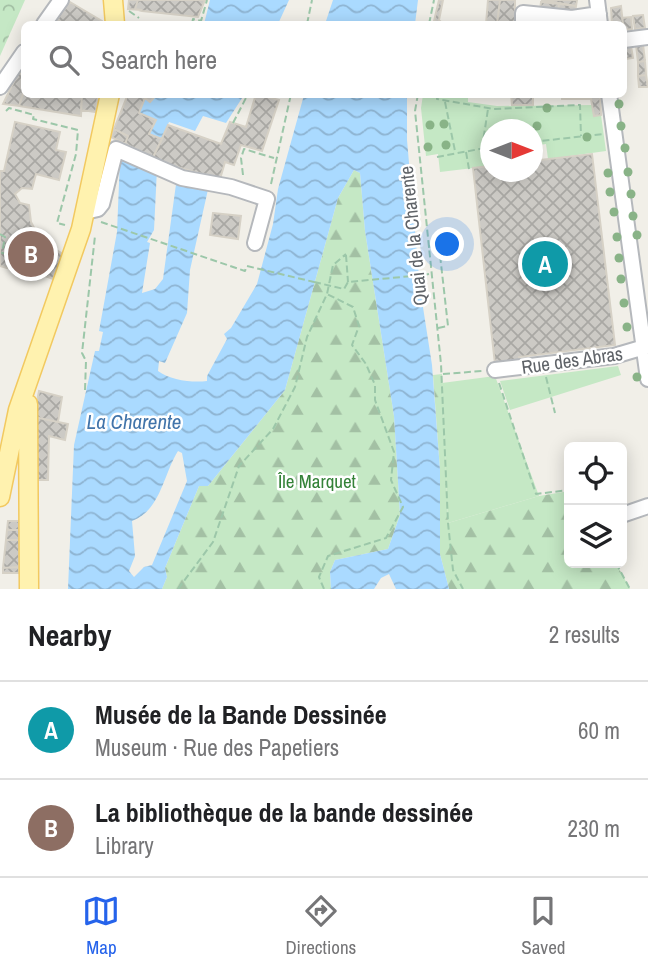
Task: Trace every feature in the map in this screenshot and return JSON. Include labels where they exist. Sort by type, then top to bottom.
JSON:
[{"type":"main road","points":[[29,589],[17,461],[30,376],[90,224],[109,98]]},
{"type":"main road","points":[[0,497],[17,461],[26,423],[30,376]]},
{"type":"street","points":[[46,21],[61,0]]},
{"type":"street","points":[[523,21],[523,13],[572,18],[598,13]]},
{"type":"street","points":[[627,40],[648,37]]},
{"type":"street","points":[[0,87],[21,56]]},
{"type":"street","points":[[609,98],[648,379]]},
{"type":"street","points":[[90,224],[102,204],[116,149],[182,178],[230,187],[267,199],[255,243]]},
{"type":"street","name":"Rue des Abras","points":[[495,370],[614,356],[645,347]]},
{"type":"street","points":[[627,513],[648,506]]},
{"type":"path","points":[[201,21],[207,0]]},
{"type":"path","points":[[308,21],[312,0]]},
{"type":"path","points":[[430,21],[433,0]]},
{"type":"path","points":[[120,5],[139,18]]},
{"type":"path","points":[[233,123],[246,98]]},
{"type":"path","points":[[267,199],[290,98]]},
{"type":"path","name":"Quai de la Charente","points":[[417,98],[415,111],[442,374],[448,523],[453,570],[463,589]]},
{"type":"path","points":[[437,98],[488,108],[580,105],[581,136]]},
{"type":"path","points":[[444,101],[455,153]]},
{"type":"path","points":[[6,111],[9,108],[34,116],[33,119],[78,130],[76,154],[57,223],[90,224],[245,271],[247,266],[344,289],[348,282],[346,254],[333,265],[327,294],[307,337],[295,387],[273,429],[239,466],[213,542],[178,589]]},
{"type":"path","points":[[486,119],[488,108]]},
{"type":"path","points":[[543,141],[614,133]]},
{"type":"path","points":[[438,157],[480,148]]},
{"type":"path","points":[[243,176],[244,149],[275,158]]},
{"type":"path","points":[[466,151],[469,169]]},
{"type":"path","points":[[85,390],[86,361],[82,354],[97,239],[90,224]]},
{"type":"path","points":[[0,234],[5,237],[2,253],[19,256],[23,266],[34,269]]},
{"type":"path","points":[[428,247],[439,246],[448,327],[436,328]]},
{"type":"path","points":[[348,282],[430,274]]},
{"type":"path","points":[[324,589],[320,577],[328,556],[386,538],[403,508],[391,480],[394,452],[375,400],[375,385],[366,364],[352,345],[359,326],[353,307],[327,294]]},
{"type":"path","points":[[544,366],[555,413]]},
{"type":"path","points":[[442,374],[495,370],[536,494],[564,491]]},
{"type":"path","points":[[619,568],[630,589]]},
{"type":"green space","points":[[0,0],[25,0],[0,56]]},
{"type":"green space","points":[[423,98],[468,98],[468,102],[497,106],[594,105],[594,115],[601,115],[606,151],[548,159],[546,144],[543,144],[543,119],[480,119],[480,167],[440,172],[438,154],[426,156],[421,108]]},
{"type":"green space","name":"Île Marquet","points":[[354,170],[360,173],[365,231],[394,416],[400,515],[388,549],[335,560],[330,572],[331,589],[162,589],[167,577],[165,568],[199,486],[208,486],[285,390],[338,198]]},
{"type":"green space","points":[[618,366],[621,375],[510,410],[500,381]]},
{"type":"green space","points":[[442,374],[448,523],[539,496],[564,492],[564,568],[619,568],[630,589],[449,589],[440,554],[440,470],[433,375]]},
{"type":"green space","points":[[495,376],[539,496],[448,523],[442,383]]},
{"type":"water","points":[[210,0],[289,0],[279,21],[205,21]]},
{"type":"water","points":[[333,0],[418,0],[415,21],[326,21]]},
{"type":"water","points":[[145,98],[151,102],[154,98],[242,98],[226,123],[203,116],[195,131],[169,122],[162,139],[149,134],[155,120],[139,113]]},
{"type":"water","name":"La Charente","points":[[303,98],[407,98],[407,140],[420,288],[432,365],[440,470],[440,554],[449,589],[396,589],[389,574],[381,578],[374,589],[331,589],[330,572],[335,560],[388,549],[400,515],[394,416],[365,231],[360,173],[354,170],[338,198],[285,390],[208,486],[199,486],[165,568],[167,577],[162,589],[68,589],[74,445],[95,351],[99,351],[103,332],[99,331],[117,232],[120,159],[126,157],[157,169],[154,230],[147,242],[150,243],[142,293],[155,289],[163,279],[177,177],[209,185],[190,270],[187,313],[165,363],[159,361],[158,371],[169,377],[195,382],[207,381],[207,376],[227,339],[224,334],[231,328],[257,284],[273,224],[278,189]],"holes":[[[178,451],[182,453],[187,481],[152,565],[144,567],[134,577],[129,571],[135,556],[132,521],[142,516],[155,500]]]},
{"type":"building","points":[[129,0],[138,0],[135,9],[142,10],[128,9]]},
{"type":"building","points":[[138,0],[205,0],[198,17],[142,11],[135,9]]},
{"type":"building","points":[[439,0],[443,0],[440,21],[434,21]]},
{"type":"building","points":[[488,0],[500,0],[497,21],[486,21]]},
{"type":"building","points":[[500,0],[515,0],[515,21],[497,21]]},
{"type":"building","points":[[541,0],[577,0],[576,6]]},
{"type":"building","points":[[70,2],[102,21],[56,21]]},
{"type":"building","points":[[541,2],[559,4],[558,12],[540,10]]},
{"type":"building","points":[[559,4],[576,6],[575,13],[558,12]]},
{"type":"building","points":[[621,6],[623,21],[612,21],[611,8]]},
{"type":"building","points":[[643,15],[645,28],[635,29],[633,16]]},
{"type":"building","points":[[631,17],[632,29],[627,30],[627,21],[622,21],[622,18]]},
{"type":"building","points":[[643,44],[645,61],[638,62],[636,45]]},
{"type":"building","points":[[631,46],[633,58],[627,59],[627,47]]},
{"type":"building","points":[[645,61],[646,75],[638,76],[638,62]]},
{"type":"building","points":[[18,73],[21,74],[22,98],[19,106],[3,104]]},
{"type":"building","points":[[646,75],[648,87],[639,87],[638,76]]},
{"type":"building","points":[[22,98],[82,98],[81,116],[19,106]]},
{"type":"building","points":[[82,98],[98,98],[96,112],[81,110]]},
{"type":"building","points":[[126,98],[145,98],[139,113],[156,120],[149,134],[162,139],[153,157],[125,144],[128,136],[114,129]]},
{"type":"building","points":[[255,98],[279,100],[262,151],[241,145],[234,165],[225,162],[220,179],[152,160],[168,125],[221,144],[230,122],[246,127]]},
{"type":"building","points":[[511,98],[533,98],[533,105],[512,105]]},
{"type":"building","points":[[600,98],[601,115],[594,116],[591,99],[562,99]]},
{"type":"building","points":[[15,122],[60,132],[56,150],[66,152],[59,180],[36,174],[32,189],[22,188],[15,194],[20,203],[29,205],[31,222],[41,241],[63,254],[53,279],[10,263],[7,268],[0,266],[0,171],[4,171]]},
{"type":"building","points":[[114,129],[128,136],[125,144],[111,137]]},
{"type":"building","points":[[592,154],[615,345],[519,357],[520,363],[495,364],[473,168],[480,167],[480,182],[543,182],[543,160]]},
{"type":"building","points":[[213,213],[241,216],[238,239],[210,235]]},
{"type":"building","points":[[39,391],[62,397],[58,422],[34,417]]},
{"type":"building","points":[[34,417],[68,424],[65,440],[49,436],[48,480],[36,480]]},
{"type":"building","points":[[8,521],[19,521],[19,530],[7,530]]},
{"type":"building","points":[[7,530],[19,530],[19,540],[6,540]]},
{"type":"building","points":[[6,540],[19,540],[19,567],[3,568]]},
{"type":"building","points":[[19,567],[19,573],[3,573],[3,568]]},
{"type":"place","name":"La bibliothèque de la bande dessinée","points":[[31,254]]},
{"type":"place","name":"Musée de la Bande Dessinée","points":[[545,264]]}]
